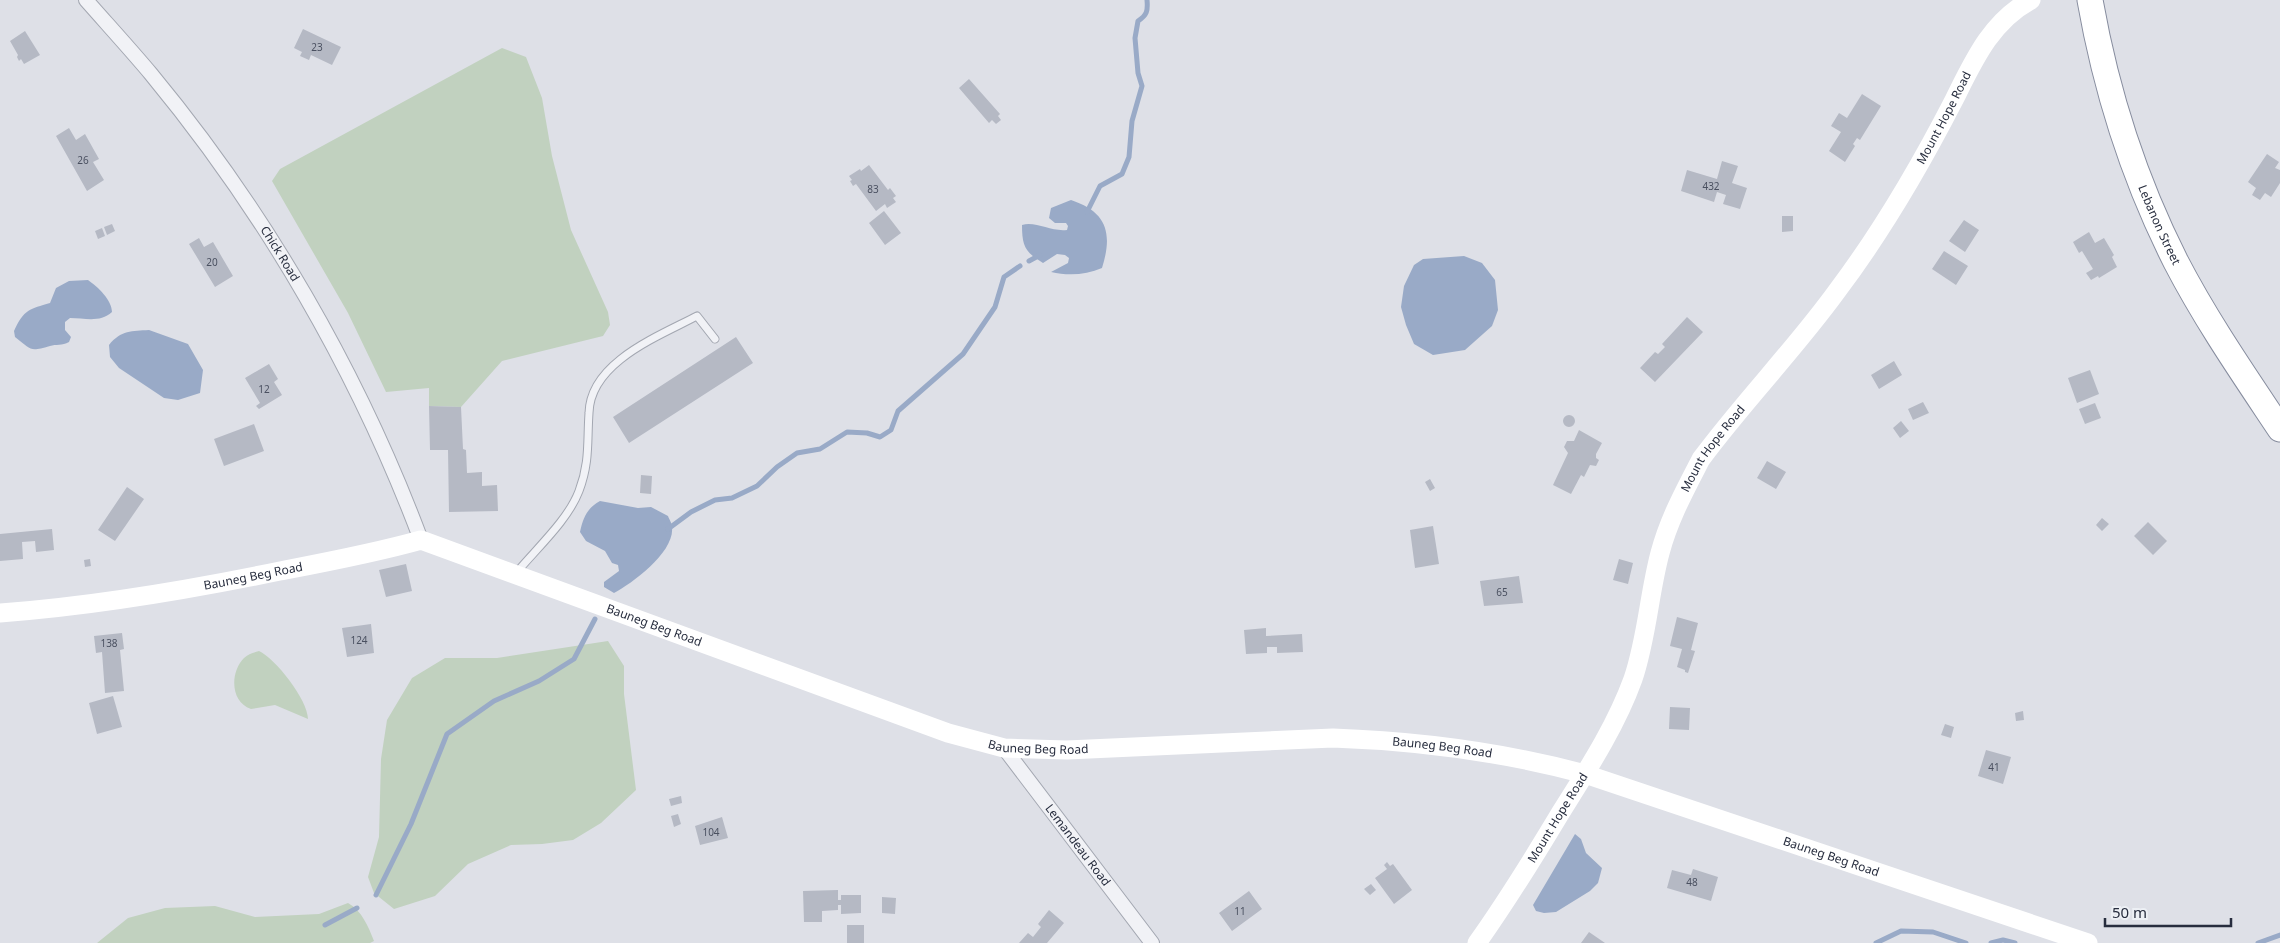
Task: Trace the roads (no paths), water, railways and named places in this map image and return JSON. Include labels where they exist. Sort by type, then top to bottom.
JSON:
[{"type":"highway","name":"Lebanon Street","points":[[2090,0],[2110,90],[2122,131],[2145,194],[2177,263],[2204,310],[2280,429]]},
{"type":"street","name":"Chick Road","points":[[86,0],[151,74],[183,115],[214,157],[289,268],[322,324],[361,399],[396,474],[421,540]]},
{"type":"street","name":"Mount Hope Road","points":[[1477,943],[1508,899],[1610,730],[1633,678],[1667,531],[1684,489],[1701,459],[1848,277],[1895,208],[1972,64],[1989,37],[2008,14],[2031,0]]},
{"type":"street","name":"Bauneg Beg Road","points":[[0,613],[108,602],[223,583],[390,549],[421,540],[948,733],[1004,748],[1067,750],[1262,740],[1367,739],[1448,747],[1509,756],[1585,774],[2088,943]]},
{"type":"street","name":"Lemandeau Road","points":[[1004,748],[1152,943]]},
{"type":"lane","points":[[515,575],[565,516],[579,491],[588,458],[588,411],[595,388],[606,374],[623,356],[697,316],[716,339]]},
{"type":"water","points":[[1071,200],[1093,211],[1104,225],[1107,234],[1107,244],[1102,268],[1077,274],[1051,272],[1068,263],[1069,258],[1065,255],[1057,254],[1043,263],[1028,252],[1026,248],[1022,225],[1033,224],[1055,230],[1067,230],[1068,226],[1066,223],[1055,223],[1049,218],[1051,208]]},
{"type":"water","points":[[1464,256],[1482,263],[1495,280],[1498,310],[1492,326],[1465,350],[1433,355],[1414,344],[1406,325],[1401,307],[1404,286],[1414,265],[1423,259]]},
{"type":"water","points":[[88,280],[107,298],[112,312],[97,319],[70,318],[65,322],[65,330],[71,337],[69,342],[64,344],[31,349],[15,337],[14,331],[21,318],[28,311],[50,303],[56,288],[69,281]]},
{"type":"water","points":[[149,330],[188,344],[203,370],[200,393],[178,400],[164,398],[119,368],[110,357],[109,345],[118,336],[127,332]]},
{"type":"water","points":[[600,501],[638,508],[651,507],[668,516],[672,526],[671,537],[660,556],[632,582],[614,593],[604,587],[604,582],[619,571],[618,565],[612,563],[605,551],[586,541],[580,532],[586,514]]},
{"type":"water","points":[[1575,834],[1581,839],[1586,853],[1602,868],[1598,883],[1590,891],[1556,912],[1544,913],[1536,911],[1533,905]]},
{"type":"waterway","points":[[1087,212],[1100,186],[1122,174],[1129,157],[1132,121],[1142,86],[1138,73],[1135,38],[1138,21],[1146,12],[1147,0]]},
{"type":"waterway","points":[[1029,261],[1040,255]]},
{"type":"waterway","points":[[668,529],[691,512],[715,500],[732,498],[757,486],[777,467],[797,453],[820,449],[847,432],[867,433],[880,437],[891,430],[898,411],[963,354],[995,307],[1004,277],[1020,266]]},
{"type":"waterway","points":[[376,895],[411,824],[447,734],[494,701],[539,681],[574,659],[595,619]]},
{"type":"waterway","points":[[325,925],[357,908]]},
{"type":"waterway","points":[[1876,943],[1901,931],[1933,932],[1966,943]]},
{"type":"waterway","points":[[2258,943],[2280,935]]},
{"type":"waterway","points":[[1991,943],[2003,940],[2015,943]]}]
